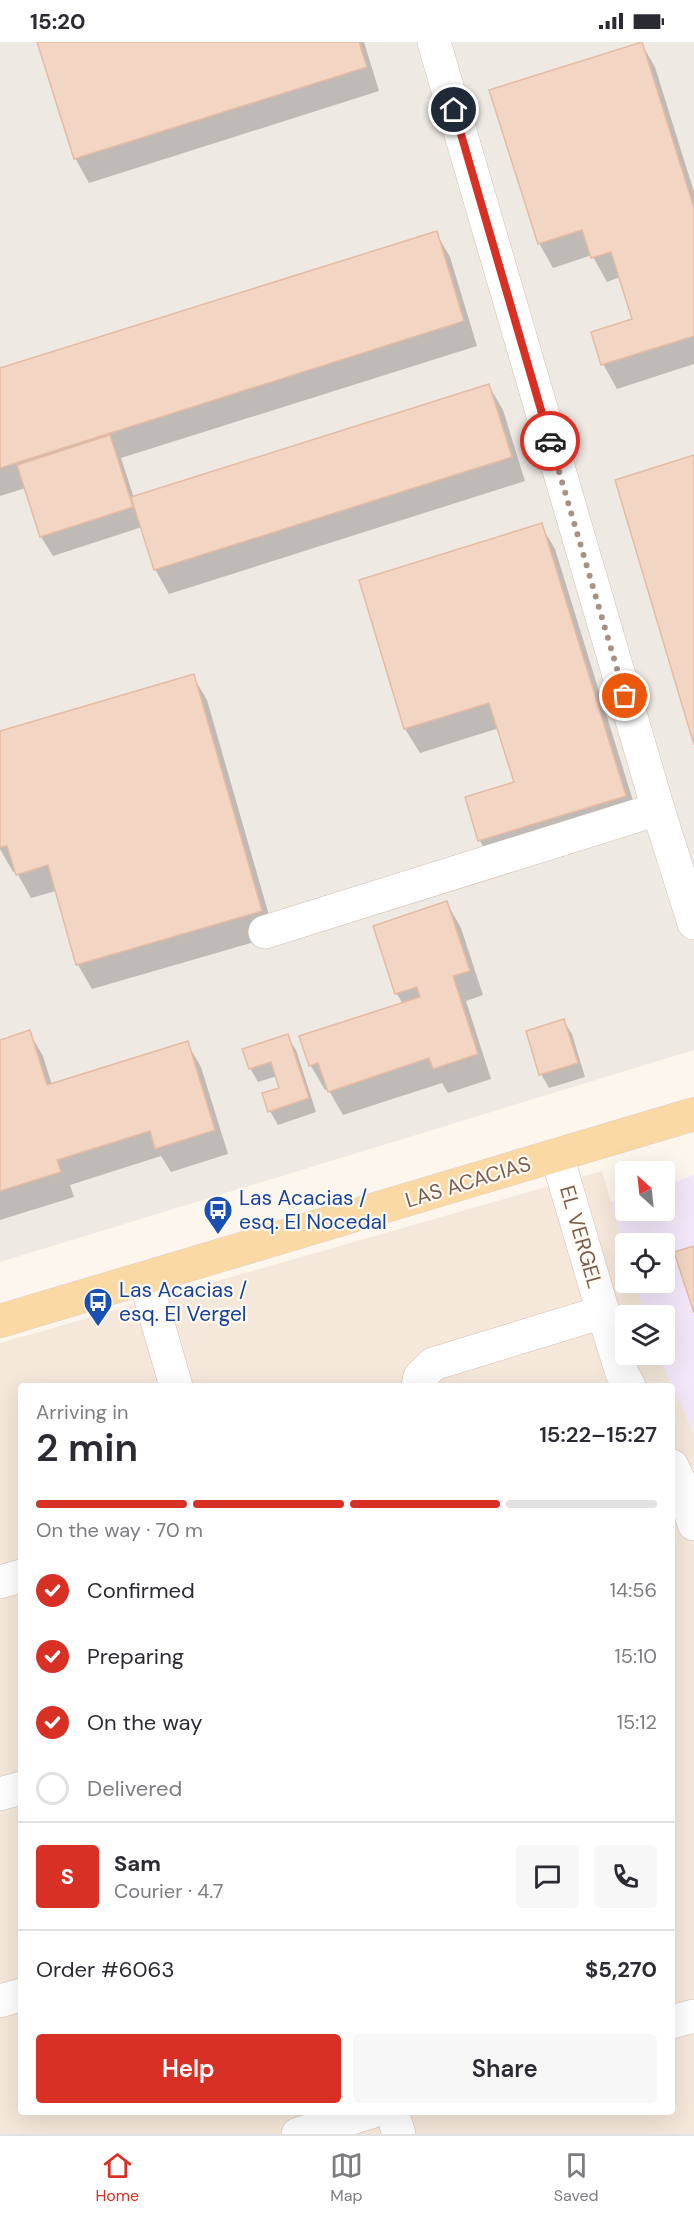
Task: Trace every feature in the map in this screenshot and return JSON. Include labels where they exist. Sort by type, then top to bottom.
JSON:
[{"type":"main road","name":"LAS ACACIAS","points":[[0,1321],[694,1114]]},
{"type":"street","points":[[434,42],[658,809],[694,923]]},
{"type":"street","points":[[265,932],[658,809]]},
{"type":"street","name":"EL VERGEL","points":[[557,1155],[603,1312],[628,1383]]},
{"type":"street","points":[[145,1279],[175,1383]]},
{"type":"street","points":[[419,1383],[420,1377],[433,1364],[603,1312]]},
{"type":"street","points":[[675,1473],[685,1494],[694,1524]]},
{"type":"street","points":[[0,1582],[18,1577]]},
{"type":"street","points":[[0,1794],[18,1789]]},
{"type":"street","points":[[0,2001],[18,1996]]},
{"type":"street","points":[[675,2021],[694,2016]]},
{"type":"street","points":[[298,2134],[361,2115]]},
{"type":"street","points":[[393,2115],[399,2134]]},
{"type":"shaded area","points":[[0,42],[694,42],[694,1050],[0,1262]]},
{"type":"shaded area","points":[[602,1171],[620,1233],[615,1233],[615,1293],[638,1293],[642,1305],[615,1305],[615,1365],[663,1365],[671,1383],[18,1383],[18,2115],[675,2115],[675,1391],[694,1434],[694,2134],[0,2134],[0,1343]]},
{"type":"shaded area","points":[[694,1175],[694,1434],[675,1391],[675,1383],[671,1383],[663,1365],[675,1365],[675,1305],[642,1305],[638,1293],[675,1293],[675,1233],[620,1233],[617,1221],[675,1221],[675,1182]]},
{"type":"shaded area","points":[[615,1201],[615,1216],[611,1202]]},
{"type":"building","points":[[37,42],[359,42],[367,67],[74,159]]},
{"type":"building","points":[[642,42],[694,208],[694,336],[601,365],[591,332],[632,319],[611,252],[591,258],[582,230],[538,244],[489,90]]},
{"type":"building","points":[[437,231],[464,321],[0,468],[0,368]]},
{"type":"building","points":[[489,384],[512,457],[154,570],[131,497]]},
{"type":"building","points":[[110,435],[133,507],[40,537],[17,465]]},
{"type":"building","points":[[694,455],[694,745],[615,480]]},
{"type":"building","points":[[542,523],[626,796],[478,841],[465,797],[514,782],[489,703],[404,729],[359,580]]},
{"type":"building","points":[[194,674],[262,911],[76,965],[48,865],[16,875],[7,846],[0,847],[0,731]]},
{"type":"building","points":[[447,901],[470,971],[453,976],[478,1054],[433,1069],[429,1058],[328,1092],[318,1063],[309,1066],[299,1036],[420,997],[417,987],[395,994],[373,926]]},
{"type":"building","points":[[564,1019],[578,1063],[539,1075],[526,1031]]},
{"type":"building","points":[[30,1030],[47,1085],[188,1041],[215,1130],[155,1149],[150,1131],[57,1160],[61,1172],[0,1191],[0,1040]]},
{"type":"building","points":[[288,1034],[309,1098],[268,1112],[262,1093],[279,1088],[271,1062],[249,1069],[242,1049]]},
{"type":"building","points":[[694,1246],[694,1313],[675,1255],[675,1252]]},
{"type":"way so far","points":[[550,441],[625,696]]},
{"type":"place","name":"Las Acacias / esq. El Nocedal","points":[[218,1236]]},
{"type":"place","name":"Las Acacias / esq. El Vergel","points":[[98,1328]]},
{"type":"route","points":[[454,110],[550,441]]}]
